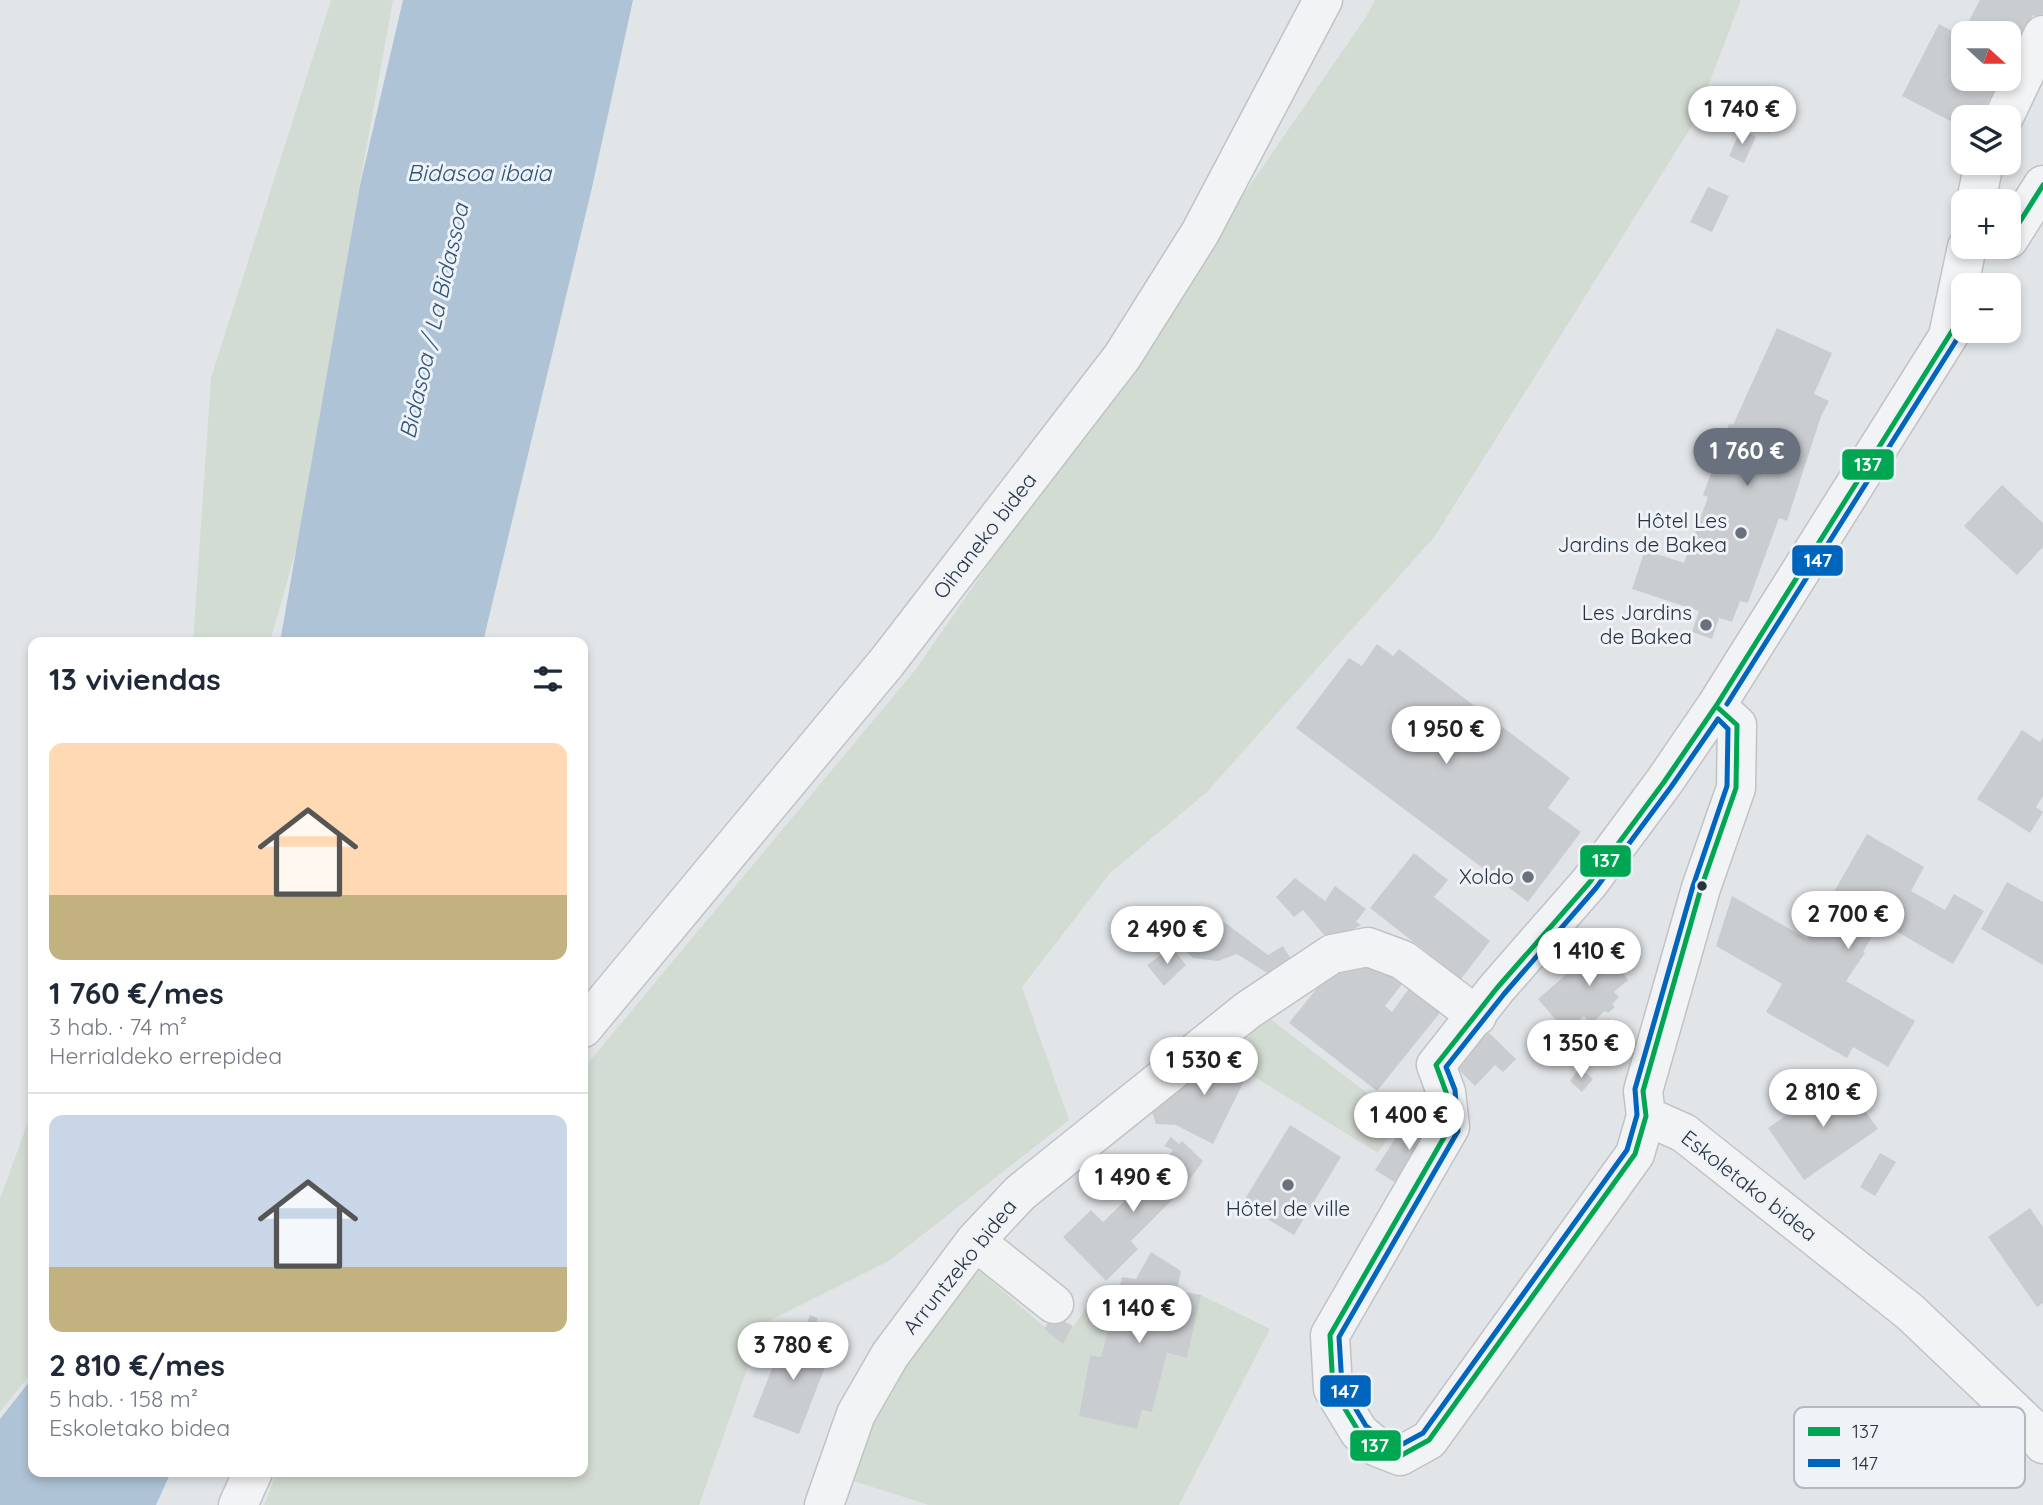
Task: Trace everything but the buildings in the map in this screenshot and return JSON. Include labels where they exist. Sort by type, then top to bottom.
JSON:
[{"type":"street","name":"Oihaneko bidea","points":[[588,1022],[887,662],[1122,357],[1200,233],[1323,0]]},
{"type":"street","points":[[2010,105],[2043,35]]},
{"type":"street","points":[[2021,220],[2043,185]]},
{"type":"street","points":[[1716,706],[1737,725],[1736,788],[1701,888],[1643,1091],[1646,1116],[1635,1154],[1429,1440],[1399,1456],[1377,1447],[1359,1432],[1334,1390],[1330,1335],[1451,1127],[1446,1092],[1436,1065],[1497,988],[1589,883],[1664,782],[1716,706],[1951,332]]},
{"type":"street","name":"Arruntzeko bidea","points":[[824,1505],[856,1415],[890,1355],[975,1241],[1020,1192],[1248,1010],[1332,954],[1368,947],[1403,960],[1477,1016]]},
{"type":"street","name":"Eskoletako bidea","points":[[1646,1116],[1684,1133],[1910,1312],[2010,1407]]},
{"type":"street","points":[[975,1241],[1054,1304]]},
{"type":"street","name":"Eskoletako bidea","points":[[2025,1422],[2037,1433],[2043,1444]]},
{"type":"street","points":[[237,1505],[251,1477]]},
{"type":"shaded area","points":[[331,0],[393,0],[356,205],[307,511],[271,637],[193,637],[211,378]]},
{"type":"shaded area","points":[[1375,0],[1741,0],[1695,121],[1435,536],[1207,792],[1110,873],[1022,987],[1069,1120],[889,1261],[763,1324],[699,1505],[264,1505],[275,1477],[588,1477],[588,1063],[916,669],[1366,17]]},
{"type":"shaded area","points":[[1265,1015],[1401,1119],[1378,1153],[1230,1062]]},
{"type":"shaded area","points":[[28,1122],[28,1377],[0,1412],[0,1199]]},
{"type":"shaded area","points":[[972,1271],[982,1273],[1063,1343],[1095,1294],[1116,1298],[1101,1357],[1090,1355],[1079,1416],[1137,1429],[1142,1410],[1152,1412],[1167,1353],[1187,1358],[1201,1295],[1270,1329],[1179,1505],[929,1505],[844,1478],[882,1394]]},
{"type":"water","name":"Bidasoa ibaia","points":[[403,0],[633,0],[591,192],[484,637],[281,637],[360,185]]},
{"type":"water","points":[[28,1383],[28,1477],[169,1477],[156,1505],[0,1505],[0,1419]]},
{"type":"transit line","name":"137","points":[[2021,220],[2043,185]]},
{"type":"transit line","name":"137","points":[[1716,706],[1951,333]]},
{"type":"transit line","name":"147","points":[[1727,704],[1955,343]]},
{"type":"transit line","name":"137","points":[[1716,706],[1737,725],[1736,788],[1701,888],[1643,1091],[1646,1116],[1635,1154],[1429,1440],[1400,1456],[1377,1447],[1359,1432],[1333,1389],[1330,1335],[1450,1127],[1446,1092],[1436,1065],[1497,988],[1589,883],[1716,706]]},
{"type":"transit line","name":"147","points":[[1718,719],[1728,729],[1727,786],[1693,886],[1635,1089],[1637,1115],[1627,1150],[1423,1433],[1399,1446],[1382,1439],[1366,1426],[1342,1386],[1339,1337],[1458,1131],[1455,1090],[1446,1067],[1504,994],[1596,888],[1718,719]]},
{"type":"place","name":"Hôtel Les Jardins de Bakea","points":[[1741,533]]},
{"type":"place","name":"Les Jardins de Bakea","points":[[1706,625]]},
{"type":"place","name":"Xoldo","points":[[1528,877]]},
{"type":"place","name":"Hôtel de ville","points":[[1288,1185]]},
{"type":"water label","name":"Bidasoa / La Bidassoa","points":[[434,321]]}]
